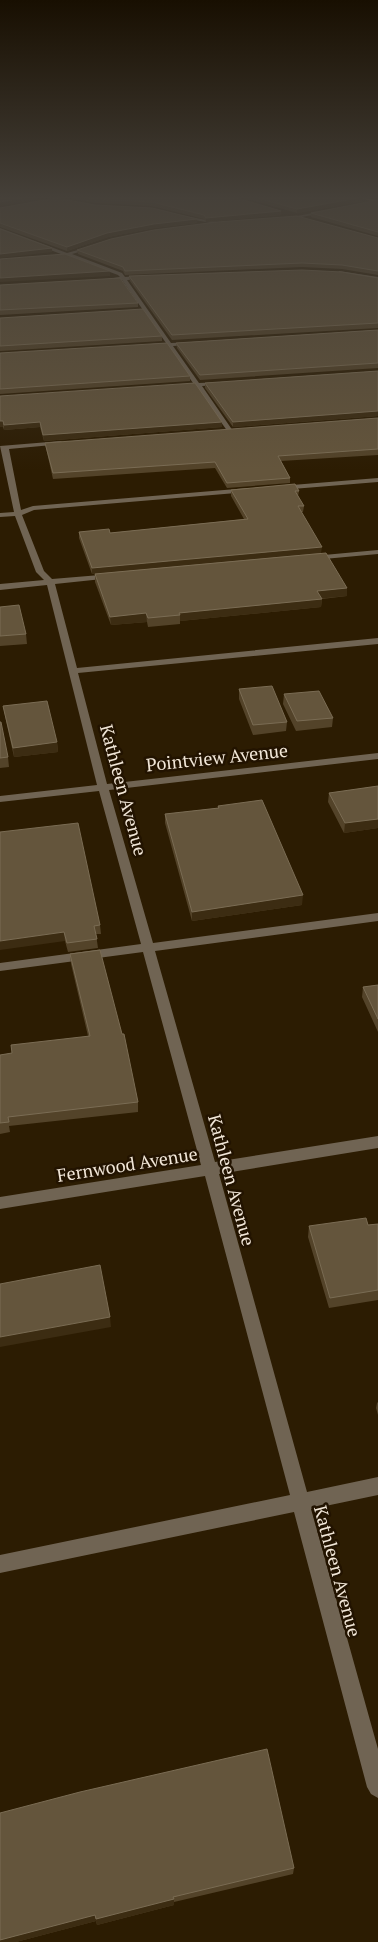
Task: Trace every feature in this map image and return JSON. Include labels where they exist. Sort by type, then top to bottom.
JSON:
[{"type":"street","points":[[130,289],[230,431]]},
{"type":"street","points":[[136,311],[145,310]]},
{"type":"street","points":[[139,346],[199,343]]},
{"type":"street","points":[[168,387],[226,383]]},
{"type":"street","points":[[220,431],[240,430]]},
{"type":"street","points":[[50,582],[40,572],[18,514],[3,448],[74,442]]},
{"type":"street","points":[[269,488],[378,480]]},
{"type":"street","points":[[0,515],[18,514],[32,508],[260,489]]},
{"type":"street","points":[[308,558],[378,552]]},
{"type":"street","points":[[0,587],[120,576]]},
{"type":"street","name":"Kathleen Avenue","points":[[50,582],[103,787],[210,1170],[378,1788]]},
{"type":"street","points":[[73,671],[378,640]]},
{"type":"street","name":"Pointview Avenue","points":[[0,799],[378,756]]},
{"type":"street","points":[[0,967],[378,917]]},
{"type":"street","name":"Fernwood Avenue","points":[[0,1203],[378,1142]]},
{"type":"street","points":[[0,1564],[378,1486]]},
{"type":"building","points":[[0,289],[128,289],[138,303],[0,310]]},
{"type":"building","points":[[138,289],[378,289],[378,323],[172,335]]},
{"type":"building","points":[[143,309],[162,336],[0,346],[0,318]]},
{"type":"building","points":[[378,330],[378,363],[200,375],[176,343]]},
{"type":"building","points":[[167,343],[190,376],[0,389],[0,353]]},
{"type":"building","points":[[378,371],[378,411],[233,422],[205,383]]},
{"type":"building","points":[[195,383],[222,422],[43,435],[40,422],[4,425],[3,421],[0,421],[0,396]]},
{"type":"building","points":[[378,418],[378,449],[278,456],[290,478],[227,483],[215,462],[53,473],[45,443]]},
{"type":"building","points":[[295,484],[299,491],[295,491],[304,506],[298,506],[322,547],[92,568],[79,532],[109,529],[110,533],[248,519],[231,490]]},
{"type":"building","points":[[326,553],[347,588],[317,591],[322,599],[179,613],[180,615],[148,618],[146,613],[110,617],[95,574]]},
{"type":"building","points":[[19,605],[26,634],[0,636],[0,607]]},
{"type":"building","points":[[272,686],[287,722],[253,725],[239,689]]},
{"type":"building","points":[[319,691],[333,718],[297,721],[284,694]]},
{"type":"building","points":[[47,701],[57,742],[13,748],[3,706]]},
{"type":"building","points":[[0,722],[8,757],[0,758]]},
{"type":"building","points":[[378,786],[378,819],[345,823],[329,793]]},
{"type":"building","points":[[262,800],[303,895],[192,912],[165,814],[219,808],[218,806]]},
{"type":"building","points":[[78,823],[100,925],[94,926],[97,939],[67,943],[64,932],[0,941],[0,832]]},
{"type":"building","points":[[100,950],[122,1034],[124,1034],[138,1102],[8,1117],[9,1122],[0,1123],[0,1055],[12,1053],[11,1045],[90,1036],[70,954]]},
{"type":"building","points":[[378,985],[378,1019],[363,987]]},
{"type":"building","points":[[366,1218],[368,1225],[378,1224],[378,1290],[330,1298],[309,1226]]},
{"type":"building","points":[[100,1265],[110,1317],[0,1337],[0,1284]]},
{"type":"building","points":[[267,1749],[294,1868],[173,1897],[174,1899],[96,1919],[95,1915],[0,1940],[0,1813],[80,1792]]}]
